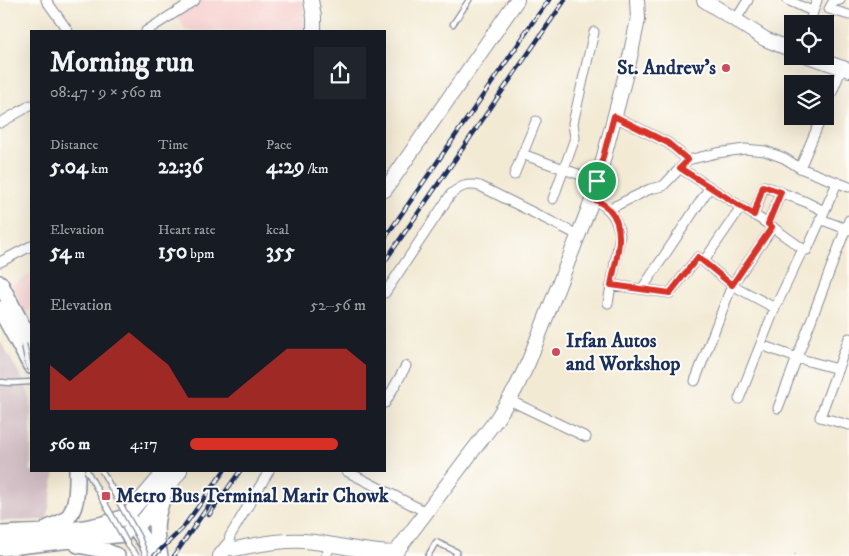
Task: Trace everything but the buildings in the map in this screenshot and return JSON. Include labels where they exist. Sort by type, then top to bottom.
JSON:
[{"type":"main road","points":[[0,284],[28,343]]},
{"type":"main road","points":[[0,309],[30,366]]},
{"type":"main road","points":[[37,532],[63,520],[71,512],[75,502],[77,472]]},
{"type":"main road","points":[[89,472],[125,525],[154,556]]},
{"type":"main road","points":[[102,472],[125,525],[135,556]]},
{"type":"main road","points":[[160,556],[155,534],[156,522],[166,488]]},
{"type":"main road","points":[[0,534],[37,532],[104,524],[125,525]]},
{"type":"main road","points":[[0,548],[102,538],[125,525]]},
{"type":"main road","points":[[62,542],[103,550],[117,556]]},
{"type":"street","points":[[46,0],[67,30]]},
{"type":"street","points":[[302,0],[305,30]]},
{"type":"street","points":[[310,0],[314,17],[314,30]]},
{"type":"street","points":[[386,189],[517,0]]},
{"type":"street","points":[[224,551],[284,541],[306,541],[329,550],[391,555],[396,552],[496,420],[509,400],[528,363],[592,198],[637,24],[637,0]]},
{"type":"street","points":[[704,0],[765,39],[784,47]]},
{"type":"street","points":[[736,21],[748,0]]},
{"type":"street","points":[[786,0],[812,11]]},
{"type":"street","points":[[811,15],[817,0]]},
{"type":"street","points":[[840,0],[833,2],[829,9],[849,15]]},
{"type":"street","points":[[147,30],[187,1]]},
{"type":"street","points":[[553,199],[575,138],[573,123],[594,32]]},
{"type":"street","points":[[834,65],[846,69],[834,92]]},
{"type":"street","points":[[0,123],[30,105]]},
{"type":"street","points":[[614,116],[668,143],[688,160]]},
{"type":"street","points":[[514,175],[536,121]]},
{"type":"street","points":[[800,168],[818,125]]},
{"type":"street","points":[[609,209],[650,189],[663,186],[688,160],[745,149],[764,151],[784,158],[800,168],[849,186]]},
{"type":"street","points":[[522,154],[597,181]]},
{"type":"street","points":[[680,168],[807,250],[838,183]]},
{"type":"street","points":[[386,292],[451,194],[469,183],[480,186],[578,236]]},
{"type":"street","points":[[754,215],[763,186],[806,202],[822,215],[847,230]]},
{"type":"street","points":[[642,289],[710,187]]},
{"type":"street","points":[[695,381],[732,285],[770,225],[781,192]]},
{"type":"street","points":[[592,198],[609,209],[618,223],[620,235],[608,303]]},
{"type":"street","points":[[706,258],[741,207]]},
{"type":"street","points":[[778,408],[847,230],[849,220]]},
{"type":"street","points":[[0,262],[30,247]]},
{"type":"street","points":[[740,399],[775,308],[803,249]]},
{"type":"street","points":[[611,285],[670,293],[698,257],[732,285],[775,308]]},
{"type":"street","points":[[849,338],[846,356],[838,369],[820,417],[849,425]]},
{"type":"street","points":[[761,345],[797,358],[838,369]]},
{"type":"street","points":[[386,401],[406,366]]},
{"type":"street","points":[[509,400],[586,437]]},
{"type":"street","points":[[125,525],[164,472]]},
{"type":"street","points":[[125,525],[147,516],[179,472]]},
{"type":"street","points":[[224,551],[230,536],[268,472]]},
{"type":"street","points":[[349,472],[426,512]]},
{"type":"lane","points":[[453,24],[469,0]]},
{"type":"lane","points":[[0,300],[28,343],[28,364],[30,367]]},
{"type":"lane","points":[[0,382],[30,382]]},
{"type":"lane","points":[[89,472],[135,556]]},
{"type":"lane","points":[[103,472],[146,556]]},
{"type":"lane","points":[[428,556],[436,542],[457,552],[455,556]]},
{"type":"shaded area","points":[[194,0],[302,0],[305,30],[185,30],[175,13]]},
{"type":"shaded area","points":[[30,275],[30,310],[25,313],[12,285]]},
{"type":"shaded area","points":[[0,341],[21,376],[30,397],[30,472],[55,472],[47,520],[0,521]]},
{"type":"railway","points":[[524,34],[549,0]]},
{"type":"railway","points":[[386,260],[565,0]]},
{"type":"railway","points":[[386,237],[528,30]]},
{"type":"railway","points":[[154,556],[182,529],[223,472]]},
{"type":"railway","points":[[209,515],[239,472]]},
{"type":"railway","points":[[174,556],[209,505]]},
{"type":"place","name":"St. Andrew's","points":[[726,68]]},
{"type":"place","name":"Irfan Autos and Workshop","points":[[556,352]]},
{"type":"place","name":"Metro Bus Terminal Marir Chowk","points":[[106,496]]},
{"type":"route","points":[[614,116],[668,143],[688,160],[680,168],[754,215],[763,186],[781,192],[768,224],[772,227],[732,285],[698,257],[670,293],[611,285],[620,235],[618,223],[609,209],[592,198],[597,181],[614,116]]}]
